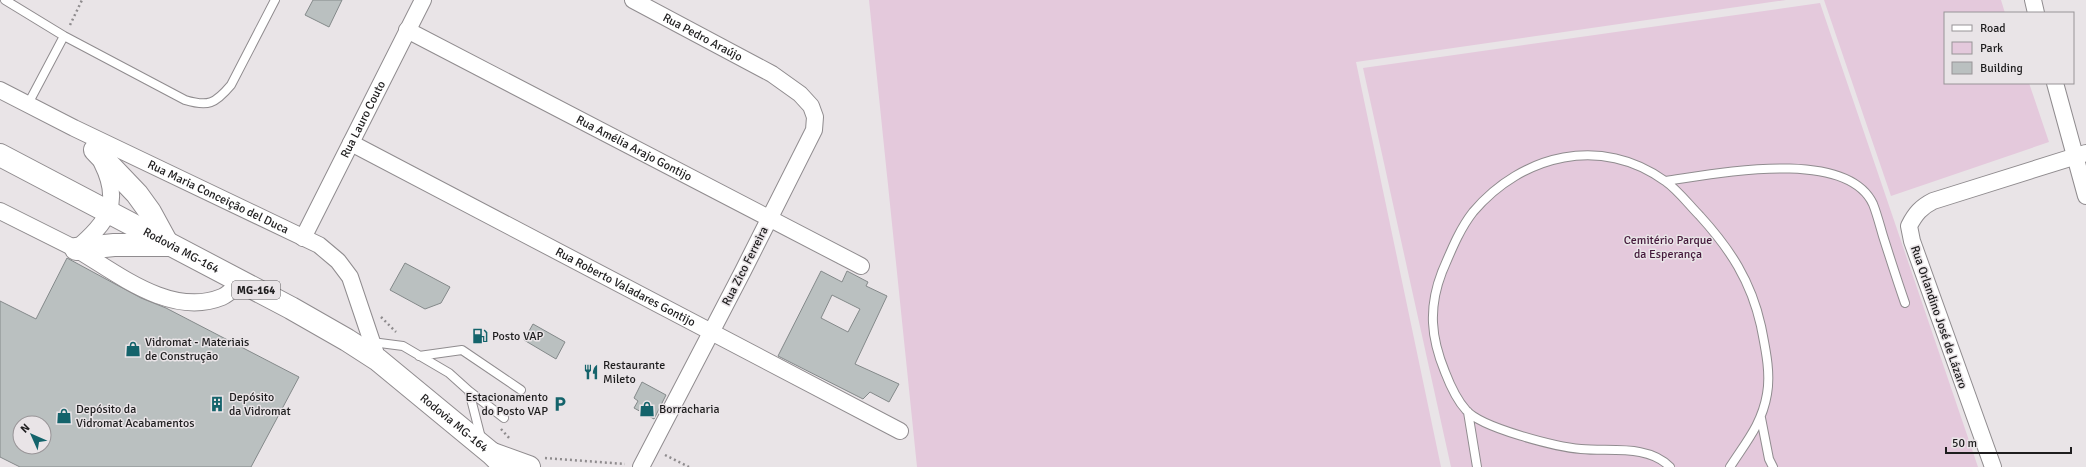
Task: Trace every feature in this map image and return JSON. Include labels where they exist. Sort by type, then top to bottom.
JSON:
[{"type":"main road","points":[[76,249],[114,245],[168,245],[150,212],[138,194],[95,150]]},
{"type":"main road","name":"Rodovia MG-164","points":[[0,155],[168,245],[375,351],[493,456],[529,467]]},
{"type":"street","name":"Rua Lauro Couto","points":[[303,238],[423,0]]},
{"type":"street","name":"Rua Pedro Araújo","points":[[633,0],[772,74]]},
{"type":"street","points":[[2033,0],[2036,12]]},
{"type":"street","name":"Rua Amélia Arajo Gontijo","points":[[407,30],[861,266]]},
{"type":"street","name":"Rua Zico Ferreira","points":[[641,467],[814,130],[814,117],[811,106],[800,94],[772,74]]},
{"type":"street","points":[[2055,84],[2080,155],[2086,196]]},
{"type":"street","name":"Rua Maria Conceição del Duca","points":[[0,90],[319,245],[338,261],[350,277],[375,351]]},
{"type":"street","points":[[35,108],[95,150],[112,188],[108,213],[99,227],[76,249]]},
{"type":"street","name":"Rua Roberto Valadares Gontijo","points":[[351,144],[900,431]]},
{"type":"street","name":"Rua Orlandino José de Lázaro","points":[[1993,467],[1912,242],[1909,226],[1915,214],[1922,206],[2080,155]]},
{"type":"street","points":[[0,211],[76,249],[148,292],[164,299],[182,302],[210,300],[223,297],[241,282]]},
{"type":"lane","points":[[5,0],[64,36],[185,100],[201,105],[211,103],[221,97],[231,85],[275,0]]},
{"type":"lane","points":[[35,108],[64,36]]},
{"type":"lane","points":[[1670,467],[1664,461],[1644,453],[1581,449],[1505,432],[1468,412],[1452,390],[1435,348],[1432,329],[1439,279],[1455,239],[1473,213],[1498,187],[1538,163],[1591,154],[1621,158],[1647,170],[1666,181],[1713,231],[1746,278],[1758,316],[1766,351],[1768,391],[1761,418],[1730,467]]},
{"type":"lane","points":[[1666,181],[1740,171],[1800,168],[1838,175],[1857,185],[1872,203],[1905,303]]},
{"type":"lane","points":[[375,351],[403,346],[449,373],[469,391],[504,418]]},
{"type":"lane","points":[[419,356],[462,350],[521,390]]},
{"type":"lane","points":[[469,391],[493,456]]},
{"type":"lane","points":[[1468,412],[1477,467]]},
{"type":"lane","points":[[1761,418],[1768,459],[1773,467]]},
{"type":"path","points":[[64,36],[82,0]]},
{"type":"green space","points":[[869,0],[1786,0],[1356,62],[1441,467],[917,467]]},
{"type":"green space","points":[[1824,0],[2001,0],[2005,12],[1944,12],[1944,84],[2029,84],[2049,142],[1891,196]]},
{"type":"green space","name":"Cemitério Parque da Esperança","points":[[1820,3],[1978,467],[1451,467],[1363,68]]},
{"type":"building","points":[[313,0],[342,0],[329,27],[305,15]]},
{"type":"building","name":"Vidromat - Materiais de Construção","points":[[67,258],[141,298],[166,308],[299,377],[251,467],[20,467],[0,457],[0,301],[36,319]]},
{"type":"building","points":[[405,263],[450,287],[441,303],[425,309],[390,290]]},
{"type":"building","points":[[821,271],[842,282],[847,271],[868,282],[866,286],[887,296],[855,364],[899,384],[889,402],[870,392],[863,399],[778,356]],"holes":[[[832,295],[860,309],[848,332],[821,318]]]},
{"type":"building","points":[[533,324],[565,342],[556,359],[524,340]]},
{"type":"building","points":[[642,382],[666,395],[654,419],[634,408],[638,401],[634,398]]},
{"type":"place","name":"Posto VAP","points":[[480,336]]},
{"type":"place","name":"Vidromat - Materiais de Construção","points":[[133,349]]},
{"type":"place","name":"Restaurante Mileto","points":[[591,372]]},
{"type":"place","name":"Depósito da Vidromat","points":[[217,404]]},
{"type":"place","name":"Estacionamento do Posto VAP","points":[[560,404]]},
{"type":"place","name":"Borracharia","points":[[647,409]]},
{"type":"place","name":"Depósito da Vidromat Acabamentos","points":[[64,416]]}]
